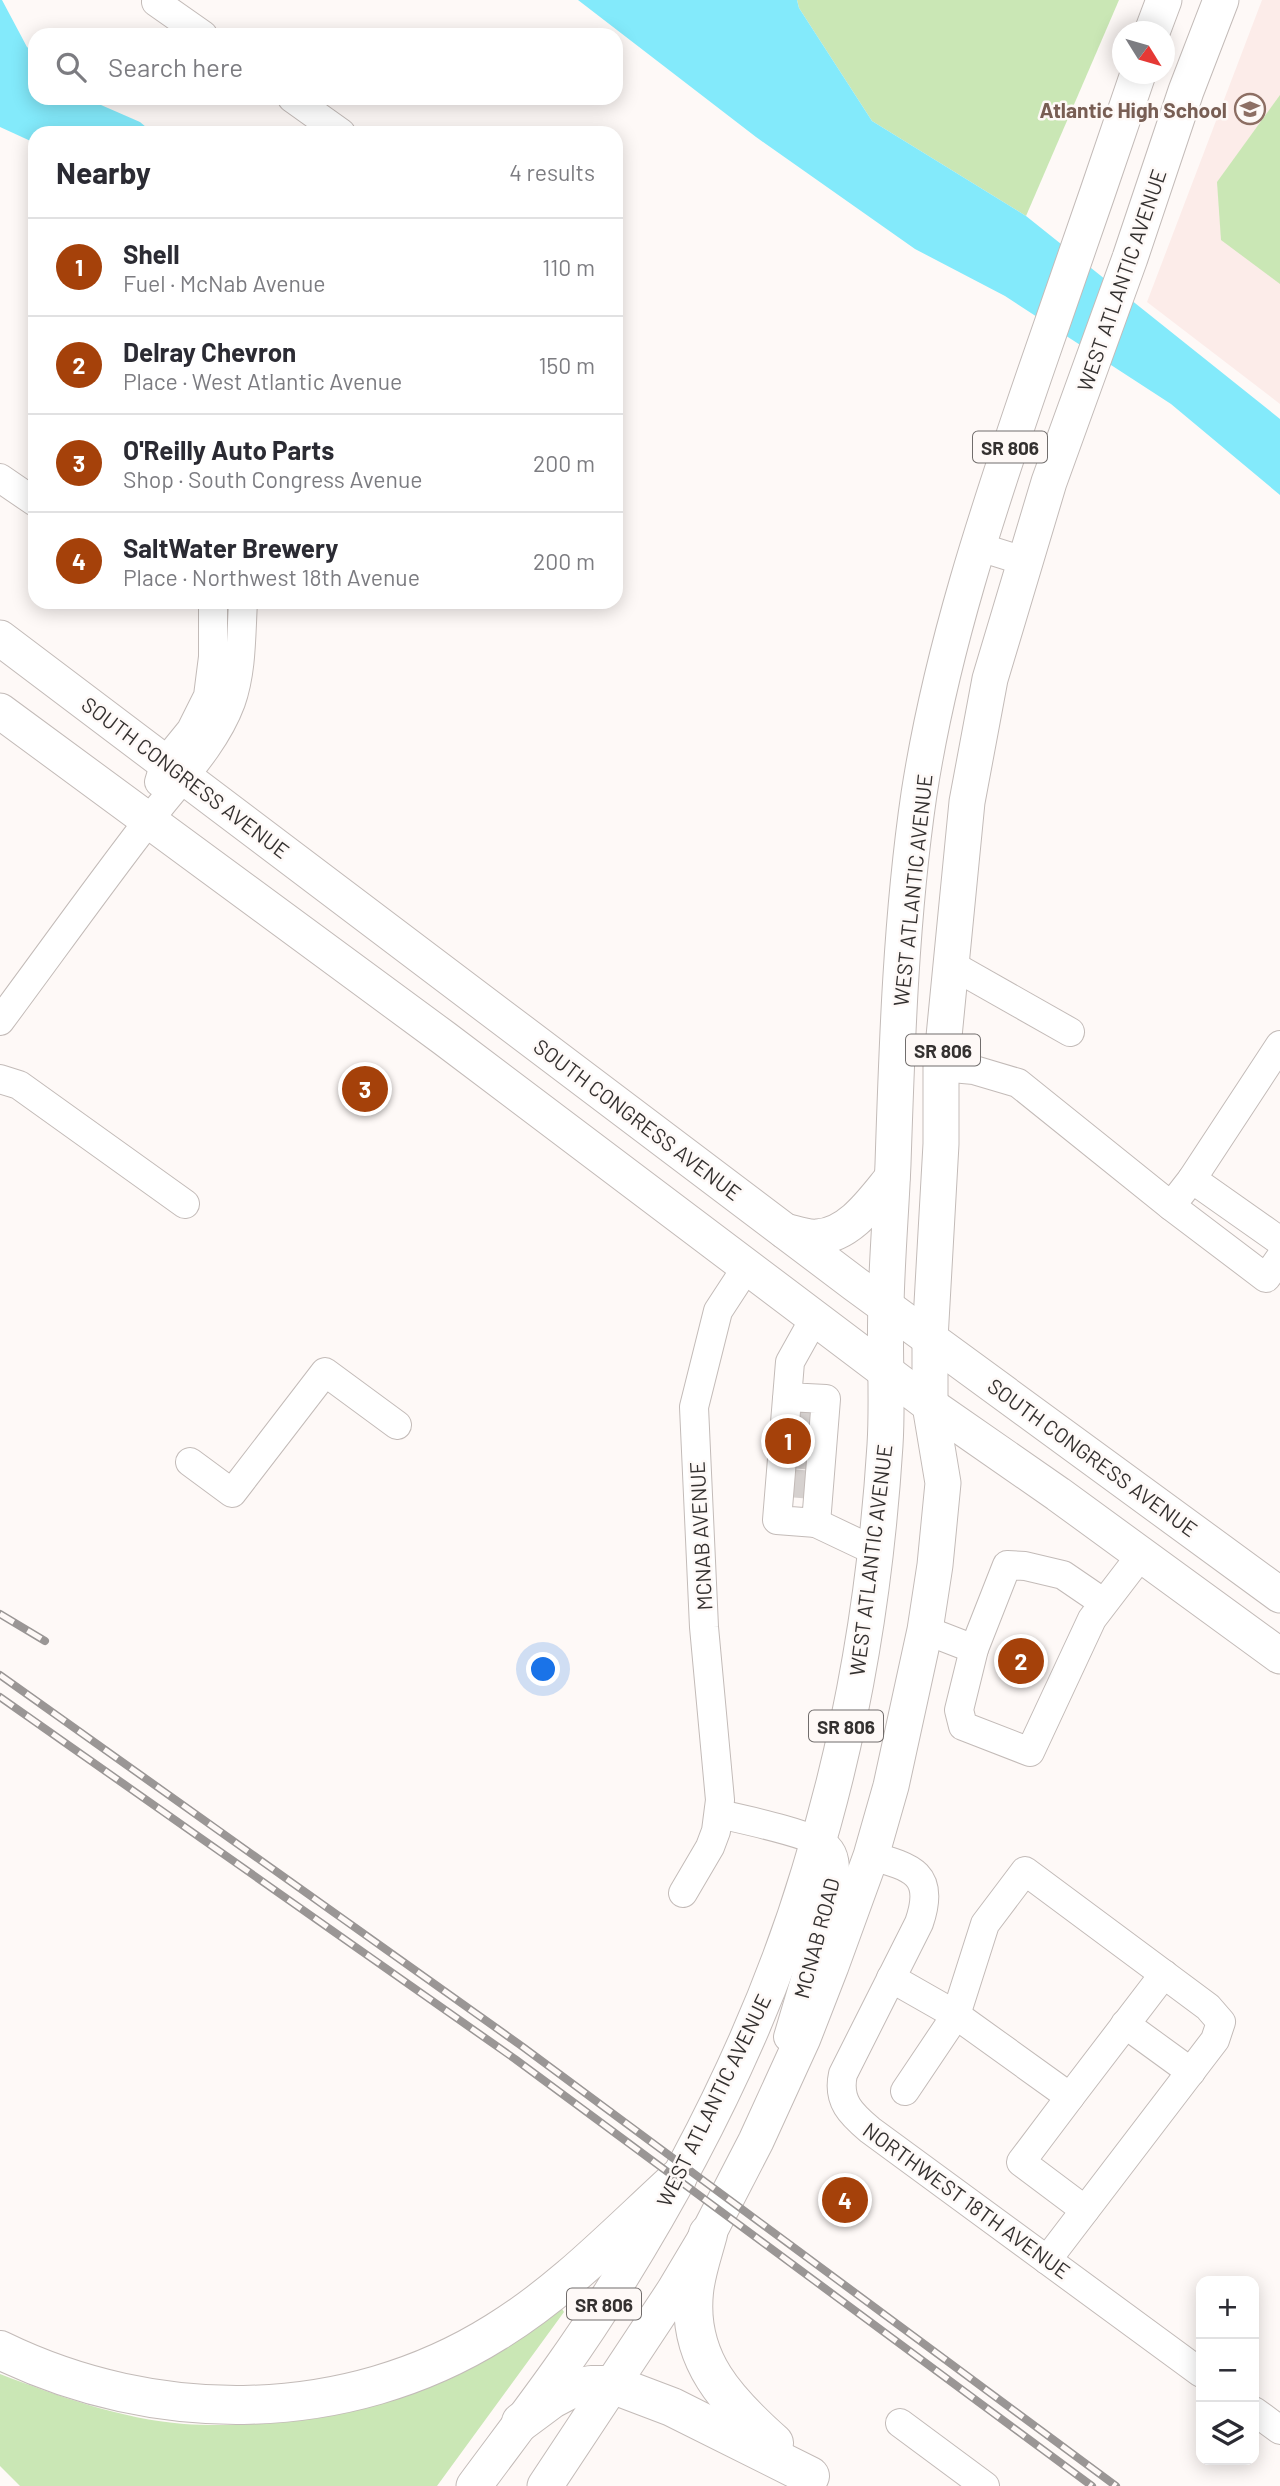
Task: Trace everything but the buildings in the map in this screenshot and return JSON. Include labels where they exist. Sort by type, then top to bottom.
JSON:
[{"type":"highway","points":[[0,2350],[59,2376],[90,2386],[172,2402],[259,2405],[343,2394],[421,2370],[494,2333],[550,2294],[677,2179]]},
{"type":"highway","points":[[708,2234],[694,2291],[694,2318],[702,2355],[731,2402],[817,2481]]},
{"type":"highway","points":[[521,2422],[552,2399],[571,2389],[591,2385],[614,2385],[672,2407],[817,2481]]},
{"type":"main road","points":[[1156,21],[1164,0]]},
{"type":"main road","name":"WEST ATLANTIC AVENUE","points":[[545,2486],[614,2385],[708,2234],[757,2141],[808,2026],[871,1856],[899,1755],[925,1630],[943,1483],[930,1405],[930,1339],[940,1157],[941,1067],[967,802],[990,679],[1049,482],[1130,258],[1186,91],[1222,0]]},
{"type":"main road","name":"WEST ATLANTIC AVENUE","points":[[474,2486],[614,2289],[677,2179],[735,2063],[769,1985],[796,1913],[818,1842],[855,1684],[875,1550],[885,1443],[886,1306],[898,1010],[919,793],[944,670],[976,546],[1135,84]]},
{"type":"main road","name":"SOUTH CONGRESS AVENUE","points":[[0,638],[785,1231],[1280,1595]]},
{"type":"main road","points":[[0,711],[444,1038],[930,1405],[1280,1656]]},
{"type":"main road","points":[[444,1038],[477,1045],[503,1042],[525,1033]]},
{"type":"main road","points":[[785,1231],[817,1237],[841,1230],[865,1211],[892,1178]]},
{"type":"street","points":[[156,2],[193,28]]},
{"type":"street","points":[[302,105],[331,126]]},
{"type":"street","points":[[0,478],[28,497]]},
{"type":"street","points":[[976,546],[1024,561]]},
{"type":"street","points":[[0,1021],[148,821],[175,769],[208,696],[213,657],[213,609]]},
{"type":"street","points":[[175,769],[203,752],[231,702],[240,658],[243,609]]},
{"type":"street","points":[[950,964],[1070,1032]]},
{"type":"street","points":[[1171,1206],[1192,1179],[1280,1045]]},
{"type":"street","points":[[941,1067],[974,1070],[1018,1083],[1171,1206],[1266,1278],[1280,1258]]},
{"type":"street","points":[[0,1079],[19,1086],[186,1204]]},
{"type":"street","points":[[1192,1179],[1280,1241]]},
{"type":"street","name":"MCNAB AVENUE","points":[[719,1814],[704,1627],[694,1407],[718,1311],[746,1268]]},
{"type":"street","points":[[814,1319],[790,1362],[801,1419],[803,1455],[800,1484],[777,1520],[816,1523],[875,1550]]},
{"type":"street","points":[[190,1462],[232,1493],[325,1372],[397,1425]]},
{"type":"street","points":[[801,1419],[803,1455],[800,1484],[816,1523]]},
{"type":"street","points":[[1104,1603],[1063,1576],[1025,1566],[1007,1565],[974,1649],[959,1710],[963,1726],[1030,1752],[1092,1619],[1141,1555]]},
{"type":"street","points":[[925,1630],[974,1649]]},
{"type":"street","points":[[683,1893],[710,1847],[719,1814],[770,1826],[818,1842]]},
{"type":"street","name":"MCNAB ROAD","points":[[757,2141],[835,1879],[834,1859],[830,1850],[818,1842]]},
{"type":"street","name":"NORTHWEST 18TH AVENUE","points":[[871,1856],[901,1864],[915,1872],[925,1892],[919,1923],[843,2074],[841,2084],[844,2104],[850,2113],[870,2130],[1196,2368]]},
{"type":"street","points":[[905,2091],[956,2015],[985,1924],[1025,1871],[1208,2007],[1221,2022],[1215,2040],[1047,2260]]},
{"type":"street","points":[[1085,2210],[1021,2162],[1164,1974]]},
{"type":"street","points":[[891,1978],[956,2015],[1070,2097]]},
{"type":"street","points":[[1125,2024],[1191,2072]]},
{"type":"street","points":[[1259,2415],[1280,2430]]},
{"type":"street","points":[[900,2423],[985,2486]]},
{"type":"shaded area","name":"Atlantic High School","points":[[1262,0],[1280,0],[1280,404],[1147,302]]},
{"type":"green space","points":[[797,0],[1119,0],[1026,216],[872,121],[799,8]]},
{"type":"green space","points":[[1280,95],[1280,284],[1221,240],[1217,182]]},
{"type":"green space","points":[[559,2304],[564,2312],[437,2486],[20,2486],[0,2466],[0,2374],[90,2405],[160,2421],[241,2425],[303,2419],[364,2407],[418,2388]]},
{"type":"water","points":[[0,0],[28,48],[28,105],[101,105],[145,126],[28,126],[28,140],[0,127]]},
{"type":"water","points":[[578,0],[797,0],[799,8],[872,121],[1026,216],[1280,419],[1280,495],[1171,404],[1005,296],[915,249],[756,137],[623,35],[623,28],[614,28]]},
{"type":"tunnel","points":[[793,1423],[817,1427]]},
{"type":"tunnel","points":[[791,1454],[815,1456]]},
{"type":"tunnel","points":[[789,1483],[813,1485]]},
{"type":"railway","points":[[0,1614],[45,1641]]},
{"type":"railway","points":[[0,1675],[523,2047],[1116,2486]]},
{"type":"railway","points":[[0,1697],[515,2059],[1092,2486]]},
{"type":"place","name":"Atlantic High School","points":[[1250,109]]},
{"type":"place","name":"O'Reilly Auto Parts","points":[[365,1089]]},
{"type":"place","name":"Shell","points":[[788,1441]]},
{"type":"place","name":"Delray Chevron","points":[[1021,1661]]},
{"type":"place","name":"SaltWater Brewery","points":[[845,2200]]}]
